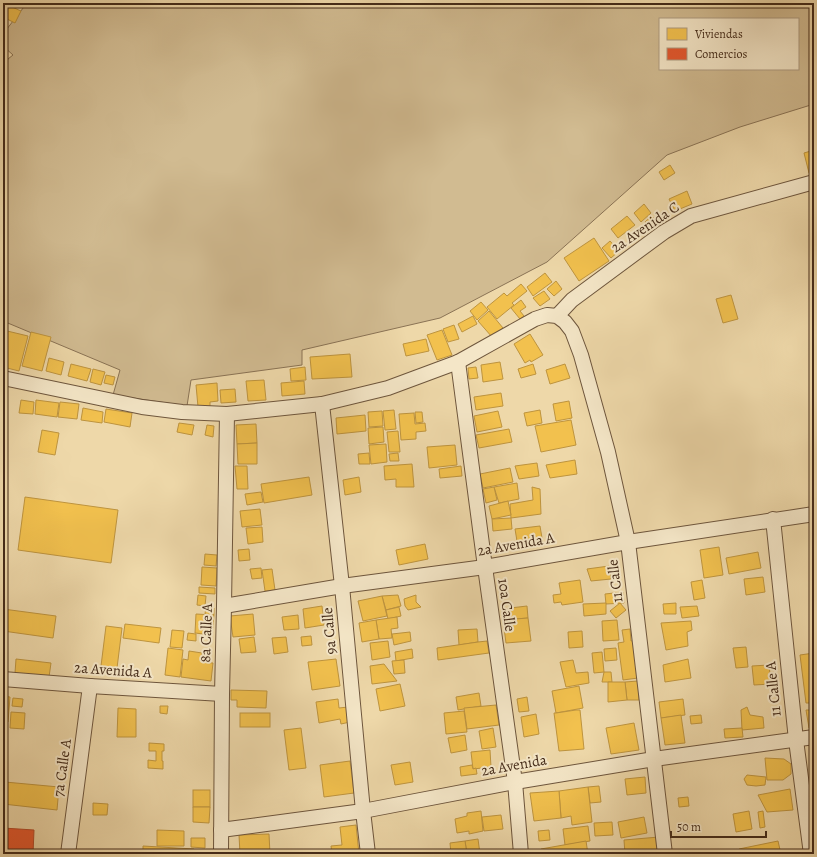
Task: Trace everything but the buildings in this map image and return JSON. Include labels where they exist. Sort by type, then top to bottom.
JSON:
[{"type":"street","name":"2a Avenida C","points":[[557,316],[572,300],[664,232],[691,216],[814,182]]},
{"type":"street","points":[[3,378],[142,407],[182,412],[226,414],[322,404],[388,388],[458,362],[535,319],[547,315],[557,316]]},
{"type":"street","name":"11 Calle","points":[[557,316],[565,322],[572,331],[581,355],[608,452],[628,542],[665,854]]},
{"type":"street","name":"10a Calle","points":[[458,362],[515,782],[521,854]]},
{"type":"street","name":"9a Calle","points":[[322,404],[342,586],[368,854]]},
{"type":"street","name":"8a Calle A","points":[[221,854],[226,414]]},
{"type":"street","name":"2a Avenida A","points":[[224,606],[342,586],[485,568],[628,542],[814,514]]},
{"type":"street","name":"11 Calle A","points":[[773,519],[796,740],[811,854]]},
{"type":"street","name":"2a Avenida A","points":[[3,680],[222,694]]},
{"type":"street","name":"7a Calle A","points":[[68,854],[90,686]]},
{"type":"street","name":"2a Avenida","points":[[221,830],[363,811],[515,782],[654,759],[814,737]]},
{"type":"shaded area","points":[[27,3],[814,3],[814,104],[740,127],[667,155],[547,262],[440,318],[302,350],[302,365],[191,380],[187,406],[113,395],[120,370],[3,321],[3,68],[8,59],[13,55],[3,46],[3,34]]}]
